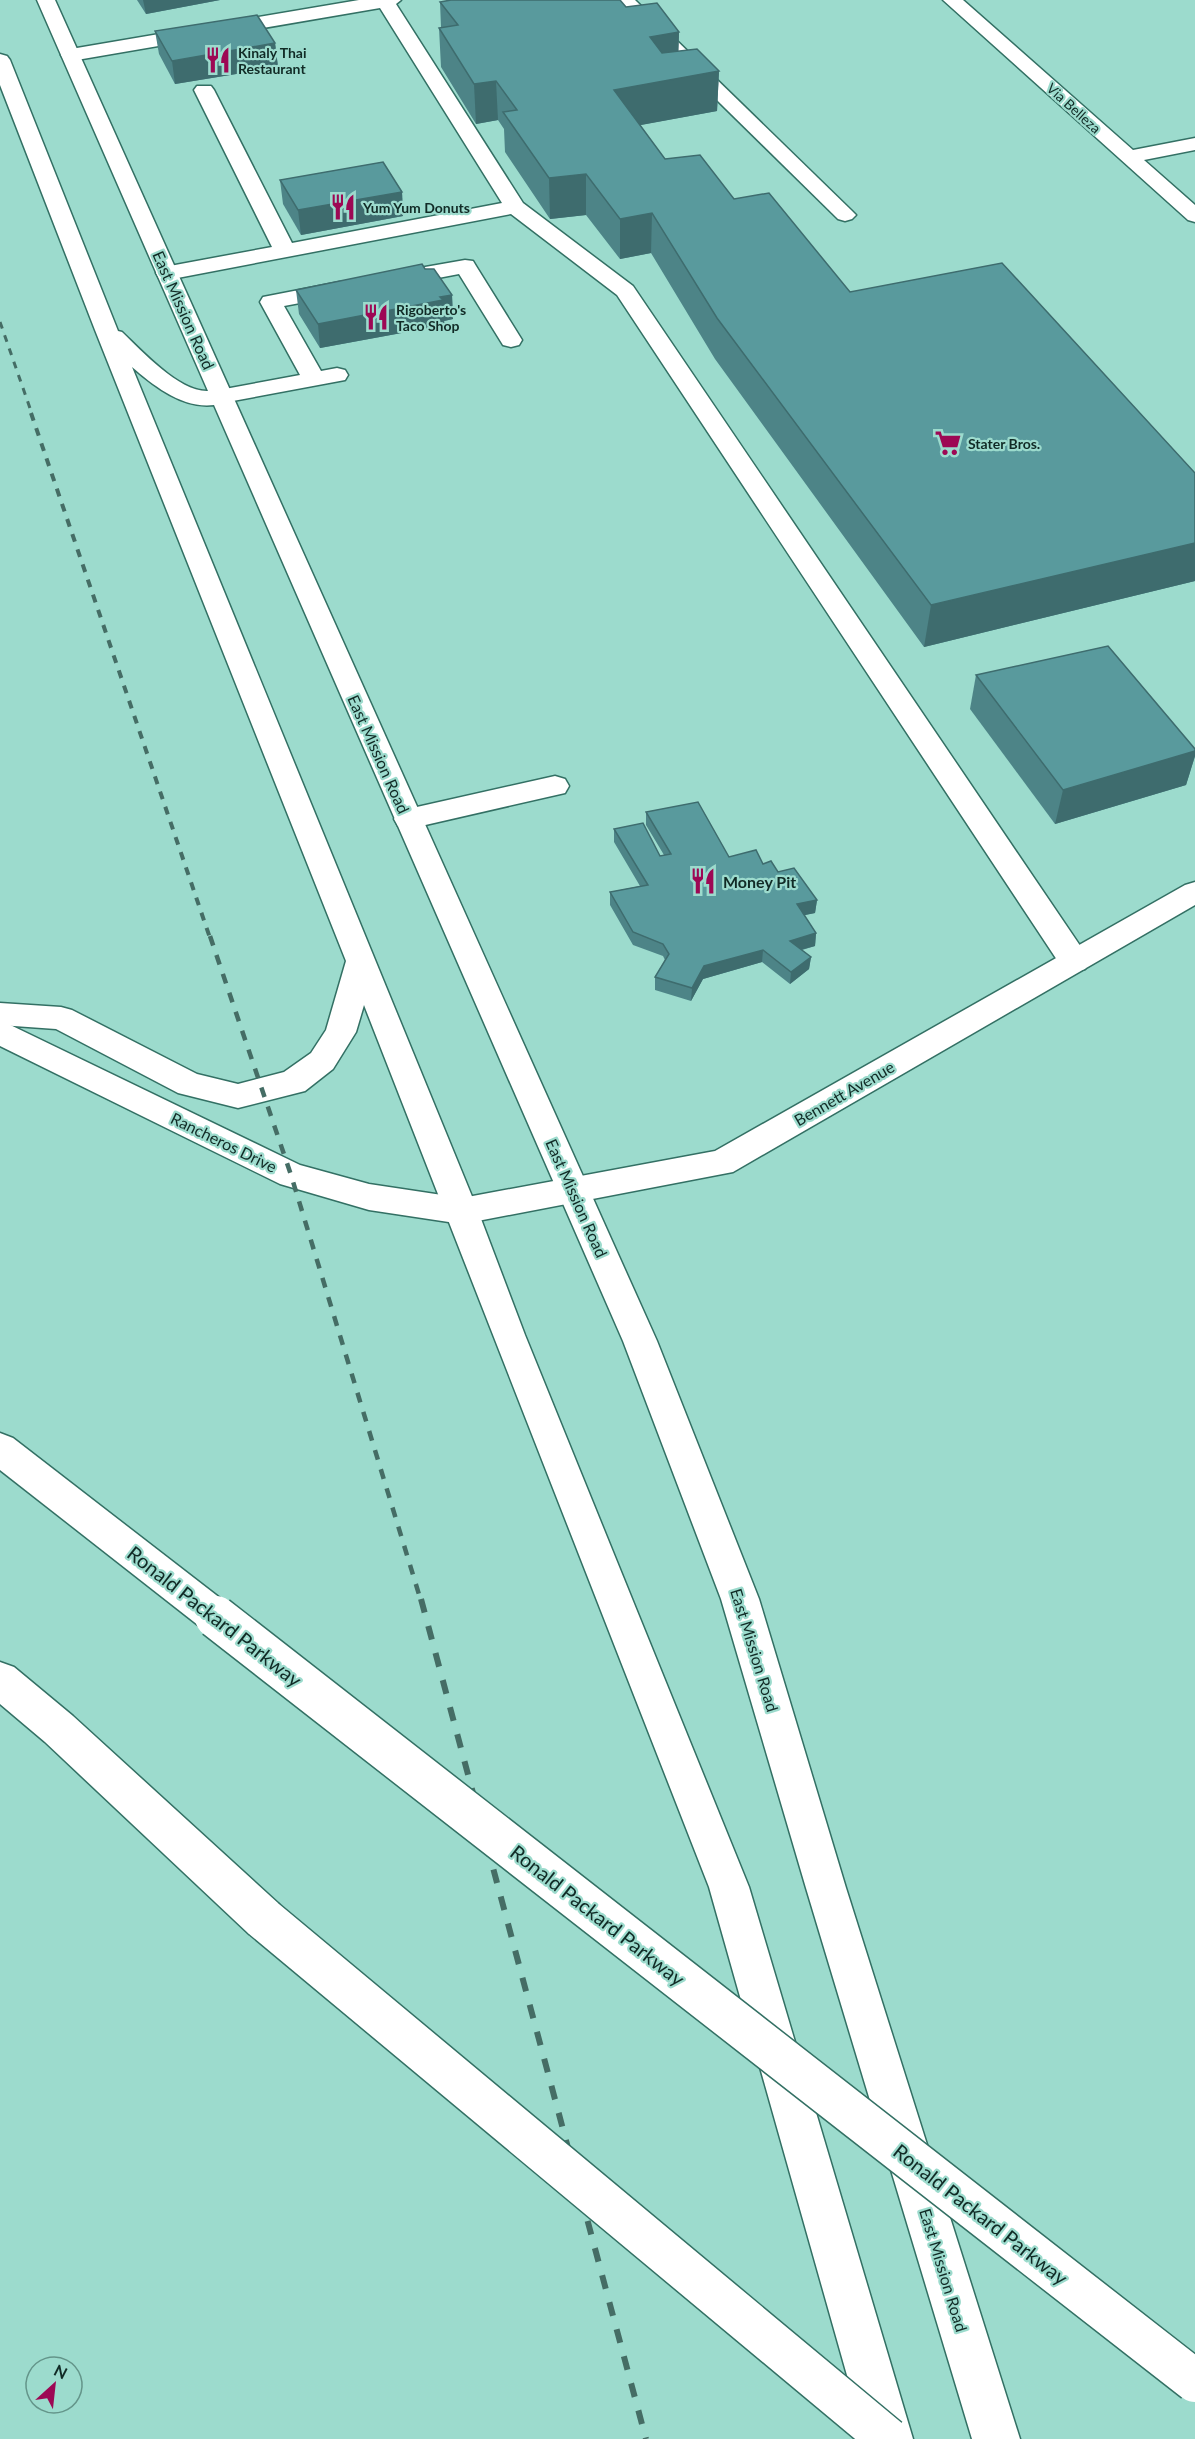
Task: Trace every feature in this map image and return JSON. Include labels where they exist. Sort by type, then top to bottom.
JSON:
[{"type":"main road","name":"East Mission Road","points":[[46,0],[640,1341],[740,1599],[826,1888],[996,2439]]},
{"type":"main road","points":[[624,0],[845,215]]},
{"type":"main road","name":"Via Belleza","points":[[952,0],[1195,216]]},
{"type":"main road","points":[[70,55],[388,1],[514,207],[625,291],[1074,961]]},
{"type":"main road","points":[[0,60],[106,330],[462,1211],[512,1346],[729,1887],[888,2439]]},
{"type":"main road","points":[[204,90],[285,251]]},
{"type":"main road","points":[[1129,157],[1195,144]]},
{"type":"main road","points":[[167,273],[514,207]]},
{"type":"main road","points":[[314,379],[271,302],[465,266],[510,340]]},
{"type":"main road","points":[[106,330],[151,370],[184,393],[201,399],[337,375]]},
{"type":"main road","points":[[408,819],[555,786]]},
{"type":"main road","name":"Bennett Avenue","points":[[462,1211],[722,1163],[1195,892]]},
{"type":"main road","points":[[0,1014],[61,1018],[189,1084],[238,1096],[294,1082],[322,1061],[341,1032],[360,962]]},
{"type":"main road","name":"Rancheros Drive","points":[[0,1032],[291,1174],[369,1197],[462,1211]]},
{"type":"main road","name":"Ronald Packard Parkway","points":[[0,1449],[1195,2381]]},
{"type":"main road","points":[[0,1680],[59,1729],[264,1919],[888,2439]]},
{"type":"main road","points":[[0,1690],[59,1729]]},
{"type":"building","points":[[451,0],[620,0],[626,7],[657,3],[679,32],[650,37],[662,53],[697,49],[719,71],[614,90],[665,159],[700,155],[734,199],[769,193],[850,292],[1002,263],[1195,473],[1195,543],[931,605],[717,318],[652,213],[620,219],[586,174],[549,178],[503,112],[517,110],[496,81],[474,84],[439,28],[458,25],[440,2]]},
{"type":"building","points":[[257,15],[275,43],[172,61],[155,31]]},
{"type":"building","points":[[383,162],[402,192],[298,210],[280,180]]},
{"type":"building","points":[[422,264],[425,269],[434,269],[452,295],[440,297],[443,300],[318,324],[296,290]]},
{"type":"building","points":[[1108,646],[1195,751],[1063,790],[976,675]]},
{"type":"building","points":[[698,802],[729,857],[756,850],[763,864],[771,861],[778,872],[794,868],[817,900],[797,904],[816,933],[790,941],[811,957],[791,972],[763,950],[704,966],[692,988],[655,977],[669,954],[663,944],[633,932],[610,892],[648,885],[614,829],[643,823],[660,856],[671,854],[646,812]]},
{"type":"railway","points":[[0,322],[32,414]]},
{"type":"railway","points":[[31,413],[210,938]]},
{"type":"railway","points":[[210,936],[291,1175],[421,1601]]},
{"type":"railway","points":[[421,1599],[646,2439]]},
{"type":"place","name":"Kinaly Thai Restaurant","points":[[218,60]]},
{"type":"place","name":"Yum Yum Donuts","points":[[343,207]]},
{"type":"place","name":"Rigoberto's Taco Shop","points":[[376,317]]},
{"type":"place","name":"Stater Bros.","points":[[948,443]]},
{"type":"place","name":"Money Pit","points":[[703,881]]}]
